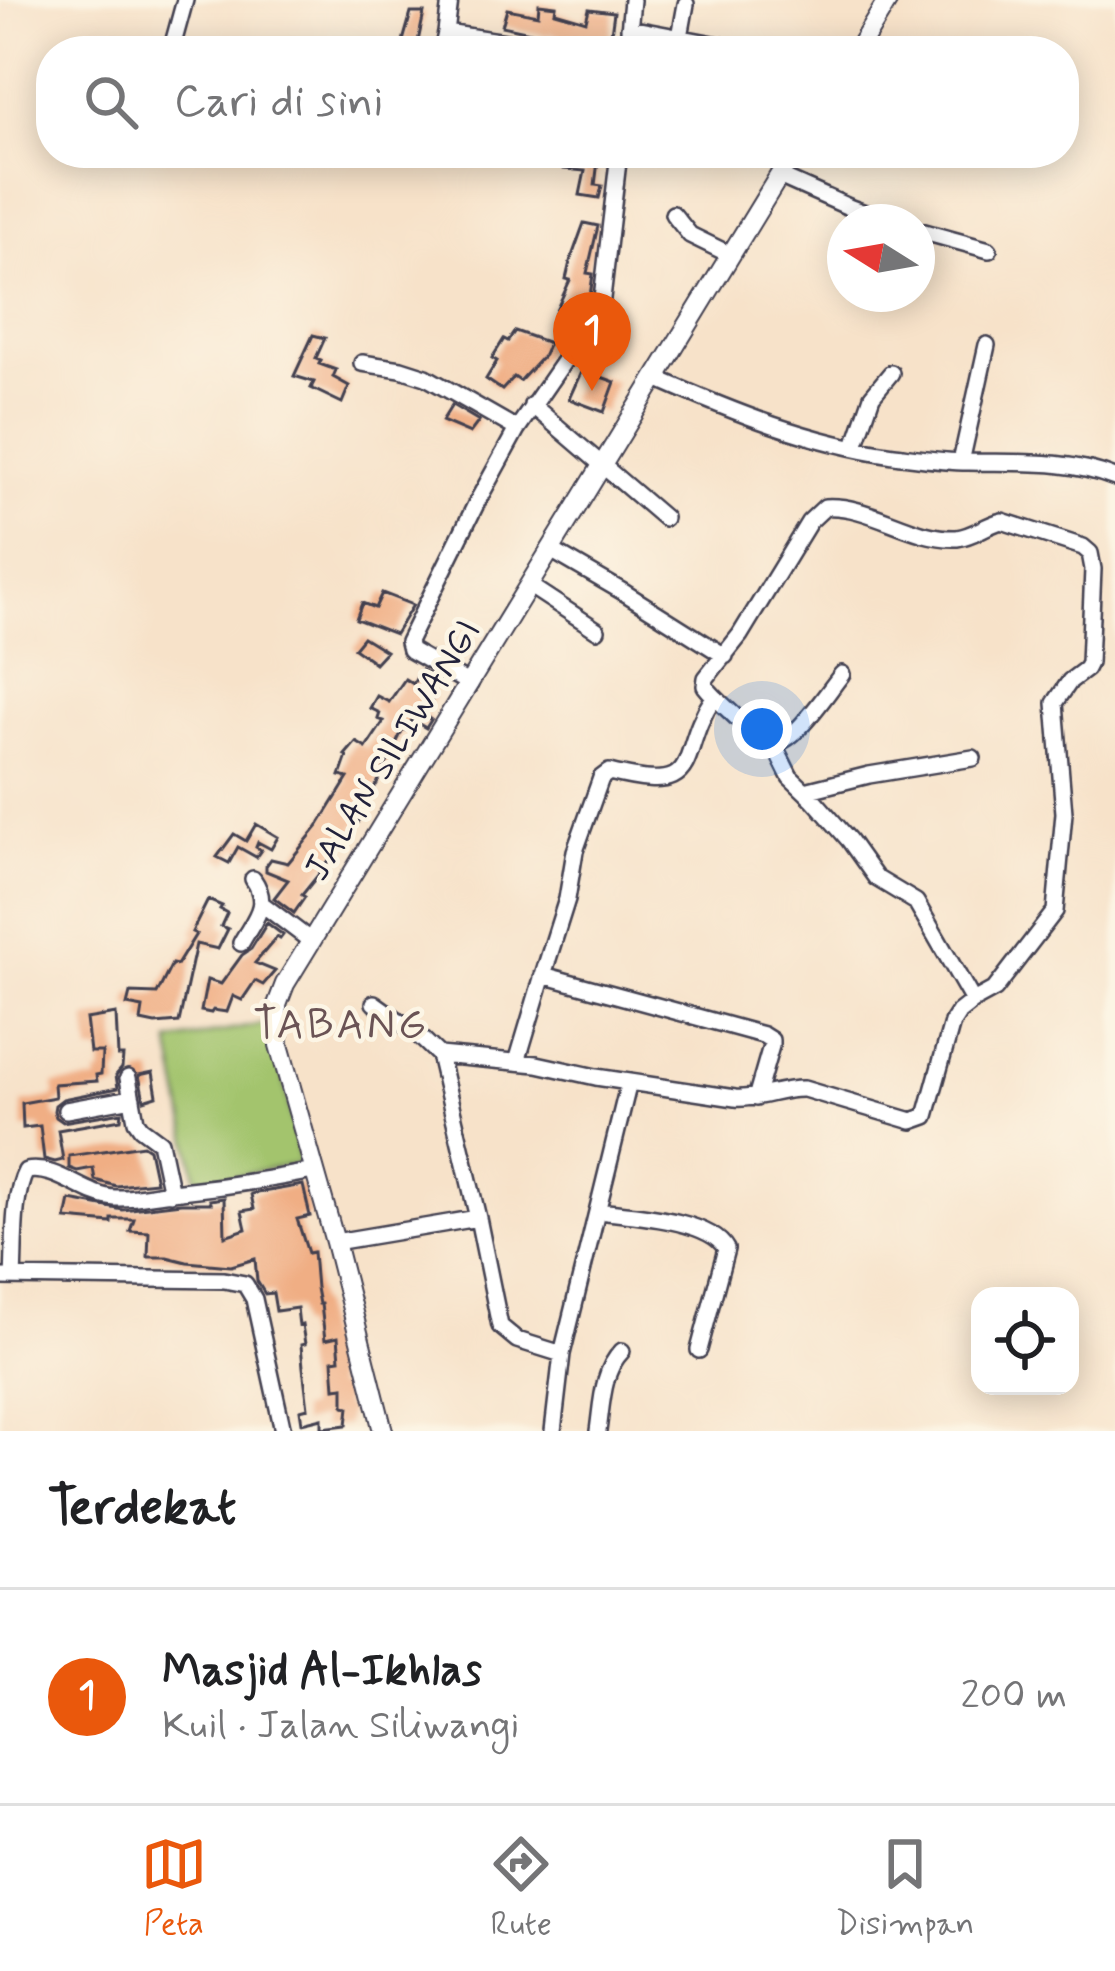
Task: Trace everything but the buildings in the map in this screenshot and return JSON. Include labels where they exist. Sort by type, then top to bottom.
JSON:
[{"type":"main road","points":[[866,36],[888,0]]},
{"type":"main road","name":"JALAN SILIWANGI","points":[[383,1431],[276,1024],[277,1005],[311,941],[784,168]]},
{"type":"street","points":[[175,36],[185,0]]},
{"type":"street","points":[[450,0],[454,34],[467,36]]},
{"type":"street","points":[[628,36],[632,0]]},
{"type":"street","points":[[680,36],[686,4]]},
{"type":"street","points":[[629,28],[674,36]]},
{"type":"street","points":[[470,683],[410,650],[408,642],[517,429],[565,361],[592,340],[599,324],[617,168]]},
{"type":"street","points":[[779,176],[841,204]]},
{"type":"street","points":[[674,214],[690,235],[730,255]]},
{"type":"street","points":[[935,235],[989,250]]},
{"type":"street","points":[[962,462],[987,345]]},
{"type":"street","points":[[362,363],[426,377],[517,429]]},
{"type":"street","points":[[854,446],[872,396],[891,373]]},
{"type":"street","points":[[656,378],[784,430],[890,454],[962,462],[1041,462],[1115,478]]},
{"type":"street","points":[[532,405],[664,518]]},
{"type":"street","points":[[440,1055],[517,1062],[735,1098],[804,1089],[902,1120],[926,1116],[952,1023],[959,1012],[995,989],[1055,910],[1064,813],[1054,708],[1057,696],[1089,663],[1093,569],[1088,550],[1002,520],[969,536],[936,537],[842,507],[825,507],[808,522],[705,686],[754,734],[775,745],[796,732],[842,674]]},
{"type":"street","points":[[550,550],[724,656]]},
{"type":"street","points":[[530,586],[597,630]]},
{"type":"street","points":[[517,1062],[567,899],[575,851],[601,778],[609,772],[662,781],[671,778],[685,766],[704,711],[714,697]]},
{"type":"street","points":[[775,745],[790,777],[849,840],[876,878],[916,902],[974,1001]]},
{"type":"street","points":[[805,791],[973,758]]},
{"type":"street","points":[[241,943],[262,904],[254,879]]},
{"type":"street","points":[[262,904],[311,941]]},
{"type":"street","points":[[543,975],[763,1035],[772,1046],[756,1098]]},
{"type":"street","points":[[374,1004],[440,1055],[500,1326],[517,1340],[562,1354]]},
{"type":"street","points":[[128,1078],[136,1121],[160,1142],[171,1192]]},
{"type":"street","points":[[554,1431],[562,1354],[629,1082]]},
{"type":"street","points":[[67,1110],[132,1097]]},
{"type":"street","points":[[283,1431],[254,1299],[245,1284],[7,1277],[26,1171],[46,1172],[102,1197],[137,1198],[314,1172]]},
{"type":"street","points":[[598,1211],[675,1222],[722,1240],[726,1249],[699,1349]]},
{"type":"street","points":[[335,1242],[478,1219]]},
{"type":"street","points":[[598,1431],[607,1378],[622,1351]]},
{"type":"green space","points":[[273,1022],[300,1163],[197,1184],[170,1042]]},
{"type":"place","name":"Masjid Al-Ikhlas","points":[[592,391]]},
{"type":"district","name":"TABANG","points":[[341,1023]]}]
